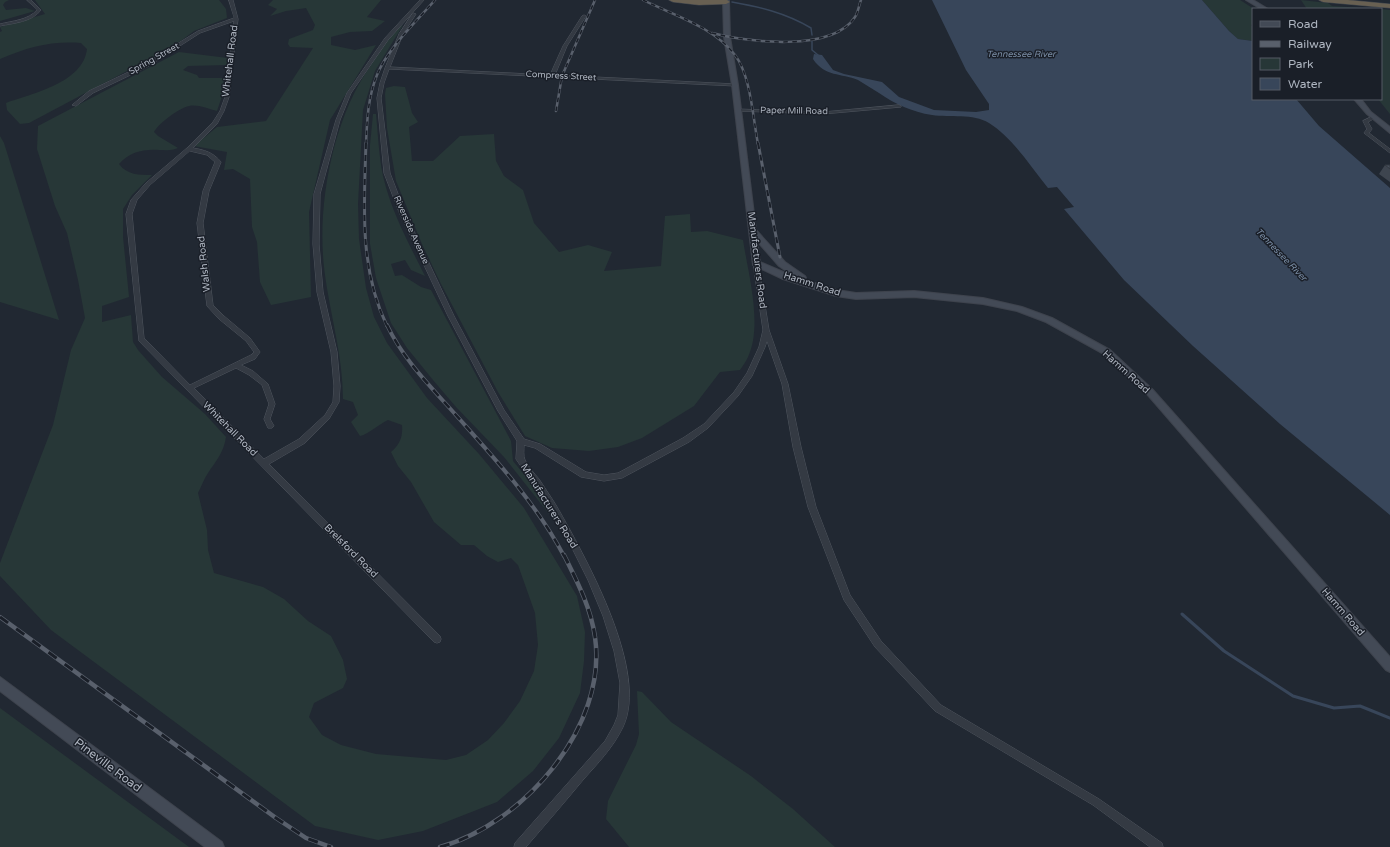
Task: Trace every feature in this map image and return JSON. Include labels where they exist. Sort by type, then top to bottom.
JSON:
[{"type":"highway","points":[[673,0],[699,3],[726,1]]},
{"type":"highway","points":[[704,0],[714,0]]},
{"type":"highway","points":[[1324,0],[1390,6]]},
{"type":"main road","points":[[1248,0],[1263,8]]},
{"type":"main road","name":"Manufacturers Road","points":[[726,1],[727,38],[735,85],[737,110],[754,232],[756,263]]},
{"type":"main road","points":[[1358,100],[1371,116],[1390,130]]},
{"type":"main road","points":[[754,232],[782,264],[818,288]]},
{"type":"main road","name":"Hamm Road","points":[[756,263],[786,277],[836,293],[856,296],[914,294],[983,301],[1019,309],[1049,320],[1107,352],[1150,392],[1390,666]]},
{"type":"main road","name":"Pineville Road","points":[[0,683],[217,847]]},
{"type":"street","points":[[0,25],[31,17],[38,13],[39,10],[29,0]]},
{"type":"street","name":"Whitehall Road","points":[[231,0],[236,19],[227,97],[215,123],[189,149],[148,184],[134,200],[129,214],[141,339],[264,463],[302,441],[327,417],[336,402],[337,386],[334,352],[320,292],[316,252],[317,194],[338,120],[349,93],[386,40],[420,2]]},
{"type":"street","name":"Riverside Avenue","points":[[420,2],[412,18],[401,34],[387,68],[379,98],[387,173],[402,212],[451,316],[501,411],[521,441]]},
{"type":"street","points":[[552,76],[565,46],[584,16]]},
{"type":"street","name":"Spring Street","points":[[74,104],[92,92],[145,66],[199,32],[236,19]]},
{"type":"street","name":"Compress Street","points":[[387,68],[735,85]]},
{"type":"street","name":"Paper Mill Road","points":[[737,110],[823,113],[899,106]]},
{"type":"street","points":[[1371,116],[1365,121],[1370,129],[1366,133],[1390,151]]},
{"type":"street","name":"Walsh Road","points":[[189,149],[207,153],[215,157],[218,162],[206,191],[200,223],[210,306],[218,316],[253,344],[257,352],[253,357],[189,388]]},
{"type":"street","name":"Manufacturers Road","points":[[520,847],[608,744],[618,728],[624,712],[625,696],[624,674],[615,639],[602,601],[571,539],[532,474],[520,459],[521,441],[537,446],[584,475],[604,478],[619,476],[686,440],[706,426],[736,394],[750,374],[762,347],[766,330],[756,263]]},
{"type":"street","points":[[766,330],[785,384],[797,447],[812,507],[847,597],[878,644],[938,708],[1096,802],[1158,847]]},
{"type":"street","points":[[235,365],[251,373],[266,384],[272,404],[267,419],[270,426]]},
{"type":"street","name":"Brelsford Road","points":[[264,463],[437,639]]},
{"type":"green space","points":[[0,0],[9,0],[3,5],[6,10],[26,8],[35,11],[0,21]]},
{"type":"green space","points":[[35,0],[219,0],[226,9],[227,18],[194,31],[157,55],[29,123],[20,124],[7,110],[6,103],[55,85],[67,78],[83,61],[87,49],[81,43],[49,44],[30,48],[0,59],[0,32],[2,31],[0,27],[45,14]]},
{"type":"green space","points":[[273,0],[381,0],[367,17],[385,21],[372,31],[350,32],[331,37],[331,45],[355,50],[376,45],[330,120],[309,212],[311,297],[271,305],[260,282],[257,242],[252,227],[250,179],[233,169],[224,170],[227,152],[194,146],[217,127],[266,121],[313,48],[290,47],[288,44],[289,39],[313,30],[315,25],[306,8],[286,11],[270,16],[277,9],[268,5]]},
{"type":"green space","points":[[1202,0],[1240,0],[1252,8],[1251,25],[1252,41],[1238,39]]},
{"type":"green space","points":[[1301,0],[1328,3],[1332,6],[1363,8],[1306,8]]},
{"type":"green space","points":[[1382,9],[1390,10],[1390,114],[1379,100],[1382,100]]},
{"type":"green space","points":[[403,25],[375,71],[363,110],[358,204],[359,239],[366,288],[374,317],[387,343],[427,398],[479,454],[524,508],[577,596],[585,632],[584,661],[580,693],[559,738],[533,771],[497,802],[423,831],[378,840],[315,826],[51,630],[0,576],[0,563],[53,425],[71,350],[85,318],[67,233],[55,206],[37,149],[38,126],[179,52],[228,58],[227,65],[188,66],[183,70],[197,75],[199,78],[224,78],[222,96],[217,111],[196,106],[185,107],[164,121],[154,132],[178,148],[171,150],[148,150],[137,152],[119,164],[122,168],[130,172],[152,175],[132,195],[123,209],[123,237],[129,297],[102,306],[102,322],[131,315],[133,342],[138,350],[162,377],[205,414],[226,437],[222,452],[207,475],[198,493],[207,530],[208,550],[214,573],[263,587],[284,599],[308,621],[331,636],[343,660],[347,679],[343,688],[314,703],[309,717],[322,735],[341,745],[376,754],[446,760],[466,755],[488,740],[504,723],[520,701],[534,671],[538,645],[535,613],[518,565],[511,558],[498,562],[487,556],[474,545],[461,545],[434,522],[411,482],[398,466],[391,452],[400,440],[402,425],[388,420],[360,436],[351,422],[358,415],[353,402],[343,399],[341,366],[326,283],[322,242],[323,216],[331,162],[338,136],[347,110],[358,86],[394,32]]},
{"type":"green space","points":[[394,86],[405,87],[412,113],[418,122],[409,127],[412,161],[433,161],[460,136],[494,134],[496,161],[504,176],[523,190],[534,223],[559,252],[588,245],[612,252],[604,271],[661,266],[665,216],[690,214],[691,232],[707,231],[743,240],[753,299],[754,330],[748,357],[740,370],[720,372],[694,406],[642,438],[618,447],[589,451],[552,448],[525,436],[498,392],[441,284],[422,244],[396,181],[387,128],[385,94],[386,88]]},
{"type":"green space","points":[[373,114],[376,114],[380,161],[386,189],[401,227],[425,276],[411,270],[405,260],[391,264],[395,276],[402,275],[421,287],[431,290],[511,441],[513,461],[536,489],[548,509],[549,514],[504,457],[456,407],[433,380],[407,348],[391,323],[376,278],[370,244],[370,145]]},
{"type":"green space","points":[[0,136],[4,143],[59,320],[0,302]]},
{"type":"green space","points":[[637,691],[642,692],[671,722],[751,776],[793,809],[835,847],[629,847],[606,819],[608,801],[636,745],[639,734]]},
{"type":"green space","points":[[0,708],[189,847],[0,847]]},
{"type":"water","name":"Tennessee River","points":[[932,0],[1202,0],[1238,39],[1252,41],[1252,100],[1297,100],[1319,126],[1390,188],[1390,515],[1280,424],[1193,346],[1124,280],[1064,209],[1074,207],[1057,187],[1048,188],[1013,144],[998,129],[983,120],[976,118],[939,116],[911,110],[891,101],[858,80],[828,72],[818,65],[813,59],[814,54],[822,55],[833,70],[844,74],[882,82],[899,97],[934,110],[976,112],[989,110],[989,104],[966,70]]},
{"type":"waterway","points":[[732,2],[763,8],[792,18],[811,28],[812,35]]},
{"type":"waterway","points":[[812,41],[812,50],[818,55]]},
{"type":"waterway","points":[[1182,614],[1224,651],[1293,696],[1334,708],[1360,706],[1390,718]]},
{"type":"railway","points":[[366,144],[370,100],[377,75],[395,45],[435,0]]},
{"type":"railway","points":[[556,111],[562,76],[595,0]]},
{"type":"railway","points":[[643,0],[705,29],[726,45],[735,55],[745,74],[751,98],[758,144]]},
{"type":"railway","points":[[712,33],[745,39],[788,42],[828,36],[844,28],[855,17],[861,0]]},
{"type":"railway","points":[[366,143],[364,190],[365,236],[372,282],[378,304],[387,326]]},
{"type":"railway","points":[[758,143],[780,257]]},
{"type":"railway","points":[[387,325],[409,361],[500,465],[528,500],[541,518],[564,556]]},
{"type":"railway","points":[[440,847],[471,835],[501,817],[529,794],[554,767],[574,737],[588,705],[595,671],[595,637],[587,605],[564,555]]},
{"type":"railway","points":[[0,617],[276,818],[306,838],[331,847]]}]
